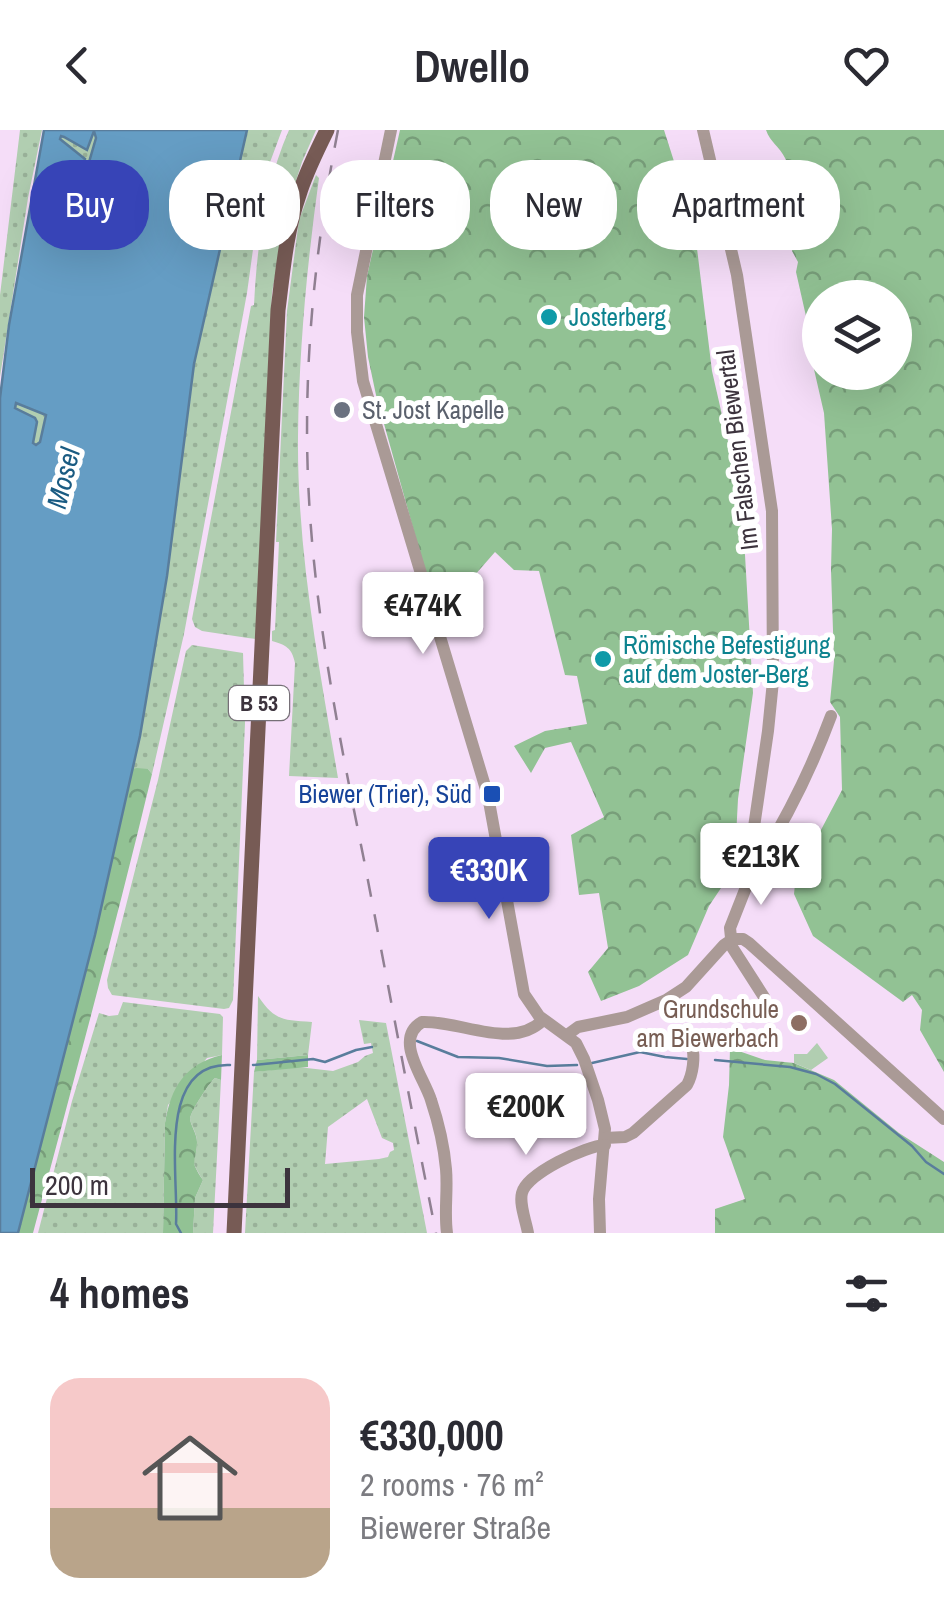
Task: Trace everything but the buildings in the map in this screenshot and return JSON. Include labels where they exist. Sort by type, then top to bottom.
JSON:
[{"type":"main road","name":"B 53","points":[[234,1233],[278,310],[293,215],[326,130]]},
{"type":"street","points":[[391,130],[357,295],[363,381],[488,796],[524,994],[543,1020],[579,1048],[602,1114],[605,1142],[598,1199],[600,1233]]},
{"type":"street","name":"Im Falschen Biewertal","points":[[703,130],[737,275],[772,511],[773,681],[752,872]]},
{"type":"street","points":[[764,997],[732,947],[730,928],[752,872],[814,762],[831,716]]},
{"type":"street","points":[[567,1035],[578,1027],[628,1017],[666,1000],[686,987],[724,945],[733,939],[743,939],[944,1119]]},
{"type":"street","points":[[447,1233],[446,1170],[440,1137],[429,1093],[409,1046],[410,1037],[416,1025],[430,1022],[517,1033],[530,1030],[543,1020]]},
{"type":"street","points":[[528,1233],[521,1196],[524,1188],[549,1168],[587,1148],[633,1133],[687,1084],[692,1054]]},
{"type":"green space","points":[[20,130],[42,130],[36,160],[30,160],[30,188],[0,377],[0,295]]},
{"type":"green space","points":[[247,130],[282,130],[271,160],[240,160]]},
{"type":"green space","points":[[289,130],[316,130],[300,168],[300,160],[278,160]]},
{"type":"green space","points":[[400,130],[664,130],[674,160],[637,160],[637,250],[697,250],[712,371],[735,472],[745,555],[753,693],[736,837],[727,879],[709,906],[688,955],[639,986],[601,1001],[588,972],[608,948],[599,893],[579,895],[571,835],[604,817],[571,742],[545,748],[531,773],[514,746],[545,731],[587,724],[577,676],[565,675],[539,571],[514,570],[495,552],[467,584],[433,600],[368,357],[364,317],[373,250],[470,250],[470,160],[393,160]]},
{"type":"green space","points":[[766,130],[944,130],[944,1072],[920,1030],[922,1010],[912,995],[903,1002],[813,936],[794,894],[803,864],[842,790],[840,717],[830,702],[834,661],[832,529],[824,413],[819,390],[912,390],[912,280],[802,280],[802,299],[796,272],[798,262],[792,250],[840,250],[840,160],[786,160]]},
{"type":"green space","points":[[94,131],[96,138],[90,160],[83,160],[83,156],[61,136],[64,137],[86,150]]},
{"type":"green space","points":[[316,175],[319,178],[300,372],[299,480],[310,609],[338,778],[289,776],[295,663],[288,648],[272,641],[287,311],[295,250],[300,250],[300,217]]},
{"type":"green space","points":[[220,250],[253,250],[184,634],[152,774],[148,769],[132,769],[167,576],[194,364]]},
{"type":"green space","points":[[259,250],[280,250],[272,293],[256,639],[202,631],[192,619],[254,305]]},
{"type":"green space","points":[[16,403],[46,415],[36,445],[33,444],[37,422],[15,408]]},
{"type":"green space","points":[[192,645],[243,653],[245,723],[233,1000],[224,1009],[112,995],[107,980],[186,651]]},
{"type":"green space","points":[[132,769],[148,769],[152,774],[109,947],[33,1233],[18,1233],[95,935]]},
{"type":"green space","points":[[258,996],[280,1018],[312,1022],[308,1055],[257,1060]]},
{"type":"green space","points":[[123,1002],[223,1017],[222,1055],[207,1058],[168,1105],[163,1233],[38,1233],[99,1013],[118,1015]]},
{"type":"green space","points":[[359,1020],[386,1023],[427,1233],[245,1233],[254,1072],[298,1067],[333,1071],[373,1053],[371,1043],[364,1044]],"holes":[[[367,1099],[382,1138],[393,1143],[394,1150],[388,1157],[325,1164],[328,1127]]]},
{"type":"green space","points":[[817,1043],[828,1058],[811,1070],[794,1063],[794,1054],[807,1054]]},
{"type":"green space","points":[[730,1048],[765,1060],[794,1063],[834,1080],[899,1133],[944,1162],[944,1233],[715,1233],[715,1209],[745,1199],[723,1137]]},
{"type":"green space","points":[[222,1055],[221,1080],[212,1081],[190,1119],[197,1139],[195,1164],[203,1180],[195,1198],[193,1233],[163,1233],[165,1123],[171,1098],[189,1071]]},
{"type":"green space","points":[[308,1055],[308,1067],[254,1072],[257,1060]]},
{"type":"green space","points":[[215,1078],[221,1080],[213,1233],[193,1233],[195,1198],[203,1180],[194,1163],[197,1139],[190,1119]]},
{"type":"water","name":"Mosel","points":[[44,130],[247,130],[240,160],[169,160],[169,250],[220,250],[194,364],[167,576],[140,736],[95,935],[18,1233],[0,1233],[0,398],[30,208],[30,250],[149,250],[149,160],[90,160],[96,138],[94,131],[87,150],[64,137],[60,139],[85,160],[39,160]],"holes":[[[16,403],[46,415],[36,445],[33,443],[37,422],[15,408]]]},
{"type":"waterway","points":[[417,1041],[458,1057],[499,1058],[547,1066],[577,1065]]},
{"type":"waterway","points":[[253,1065],[313,1059],[325,1062],[372,1047]]},
{"type":"waterway","points":[[592,1063],[640,1052],[687,1059]]},
{"type":"waterway","points":[[715,1060],[790,1067],[816,1074],[835,1084],[944,1174]]},
{"type":"waterway","points":[[181,1233],[176,1224],[175,1152],[181,1102],[191,1082],[207,1069],[230,1065]]},
{"type":"railway","points":[[338,130],[311,322],[307,418],[310,515],[339,732],[436,1233]]},
{"type":"place","name":"Josterberg","points":[[549,317]]},
{"type":"place","name":"St. Jost Kapelle","points":[[342,410]]},
{"type":"place","name":"Römische Befestigung auf dem Joster-Berg","points":[[603,659]]},
{"type":"place","name":"Biewer (Trier), Süd","points":[[492,794]]},
{"type":"place","name":"Grundschule am Biewerbach","points":[[799,1023]]}]
